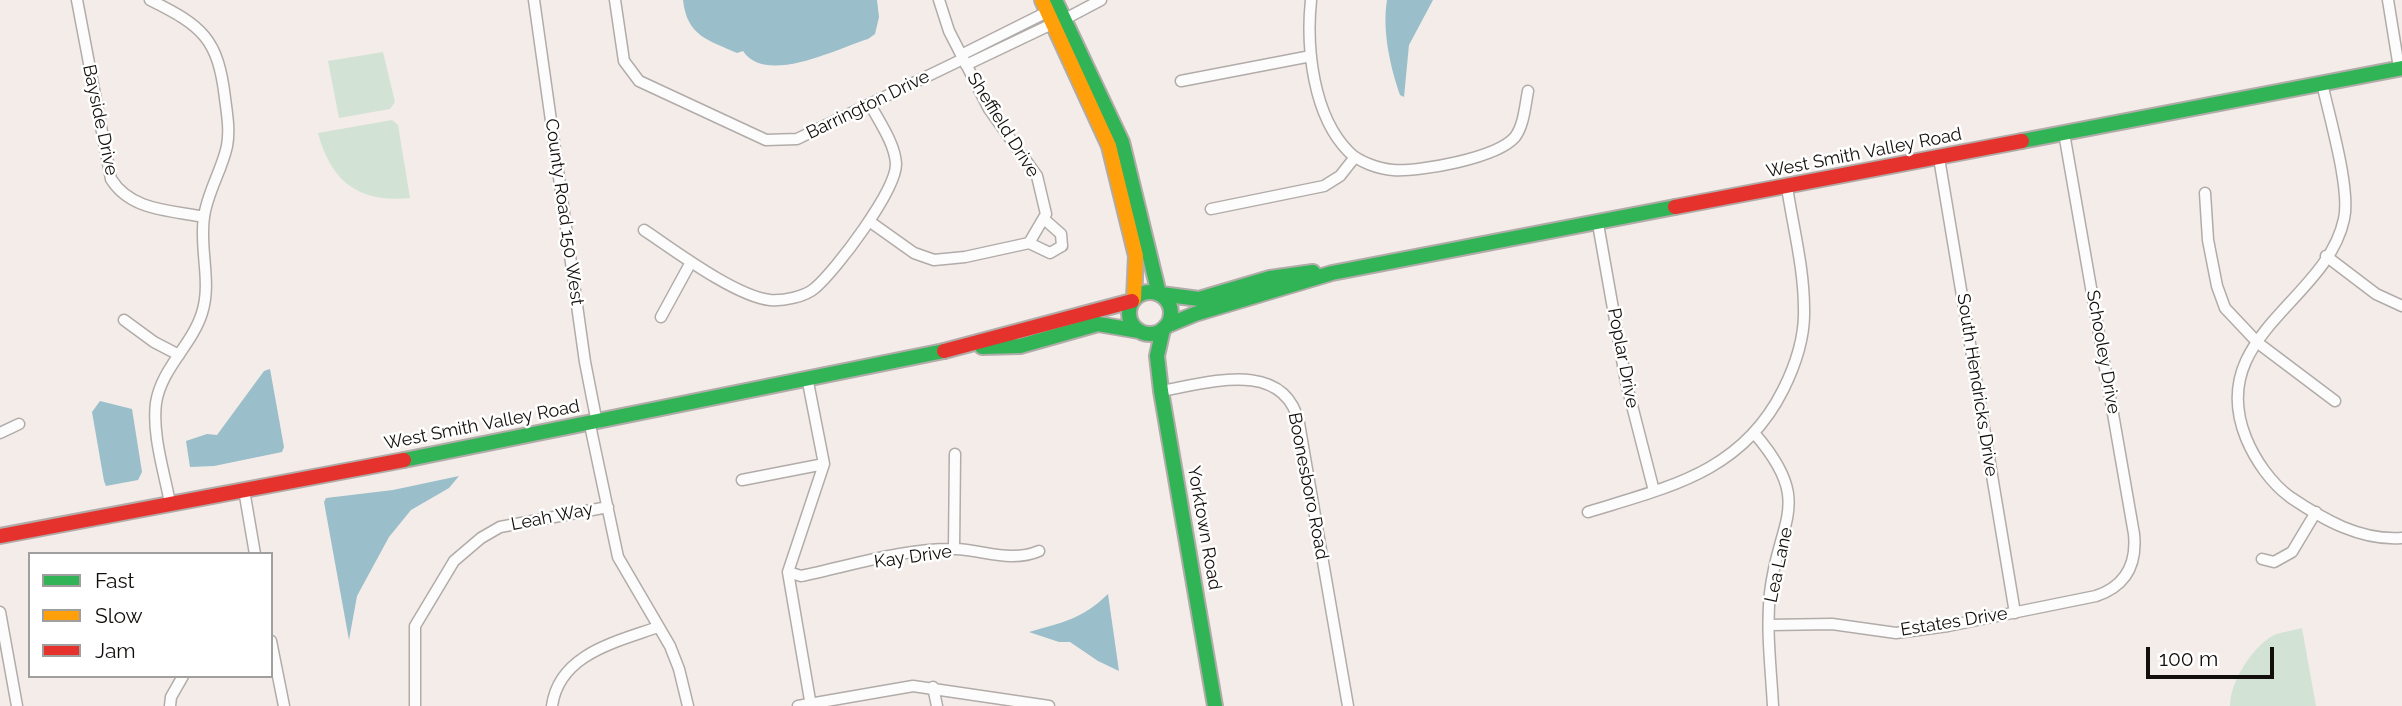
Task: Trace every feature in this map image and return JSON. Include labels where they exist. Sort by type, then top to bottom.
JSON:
[{"type":"main road","points":[[1056,9],[1122,142],[1160,294],[1171,310],[1165,328],[1156,333],[1141,332],[1129,317],[1136,256],[1108,146],[1056,9]]},
{"type":"main road","name":"West Smith Valley Road","points":[[1160,294],[1199,299],[1270,278],[1332,273],[1598,224],[2401,68]]},
{"type":"main road","name":"West Smith Valley Road","points":[[1165,328],[1195,314],[1332,273]]},
{"type":"main road","points":[[1133,300],[1145,292],[1160,294]]},
{"type":"main road","name":"West Smith Valley Road","points":[[0,536],[593,424],[807,377],[970,346],[1133,300]]},
{"type":"main road","name":"West Smith Valley Road","points":[[970,346],[1020,346],[1098,324],[1141,332]]},
{"type":"main road","name":"Yorktown Road","points":[[1165,328],[1157,356],[1161,391],[1215,706]]},
{"type":"main road","name":"Yorktown Road","points":[[1141,332],[1157,356]]},
{"type":"street","name":"Bayside Drive","points":[[77,0],[111,179],[120,192],[140,204],[204,217]]},
{"type":"street","points":[[150,0],[192,21],[212,44],[220,62],[229,127],[227,146],[204,217],[204,303],[199,322],[162,383],[156,407],[170,503]]},
{"type":"street","name":"County Road 150 West","points":[[534,0],[593,424],[618,557],[679,669],[688,706]]},
{"type":"street","name":"Barrington Drive","points":[[615,0],[624,61],[639,81],[766,140],[797,139],[963,60],[1056,9],[1101,0]]},
{"type":"street","name":"Sheffield Drive","points":[[939,0],[943,17],[963,60],[989,109],[1037,176],[1045,216],[1061,234],[1062,246],[1050,253],[1029,243]]},
{"type":"street","points":[[1311,0],[1308,32],[1323,106],[1335,135],[1355,157],[1376,166],[1402,170],[1494,151],[1509,142],[1518,131],[1528,91]]},
{"type":"street","points":[[2388,0],[2401,68]]},
{"type":"street","points":[[1181,81],[1311,56]]},
{"type":"street","points":[[2322,83],[2346,205],[2342,228],[2326,256],[2258,343],[2238,379],[2236,398],[2242,430],[2255,457],[2283,491],[2316,512],[2369,537],[2402,538]]},
{"type":"street","points":[[644,230],[691,262],[756,297],[772,300],[794,298],[814,290],[869,221],[892,183],[896,164],[891,144],[871,106]]},
{"type":"street","name":"Schooley Drive","points":[[2064,133],[2134,534],[2133,560],[2129,572]]},
{"type":"street","points":[[1211,209],[1324,186],[1340,176],[1355,157]]},
{"type":"street","name":"South Hendricks Drive","points":[[1939,158],[2015,613]]},
{"type":"street","points":[[1588,512],[1654,491],[1722,462],[1755,434],[1774,408],[1790,377],[1803,328],[1804,296],[1787,187]]},
{"type":"street","points":[[2204,193],[2204,216],[2220,295],[2234,320],[2258,343],[2335,401]]},
{"type":"street","points":[[869,221],[914,253],[934,260],[965,257],[1029,243],[1045,216]]},
{"type":"street","name":"Poplar Drive","points":[[1598,224],[1626,382],[1654,491]]},
{"type":"street","points":[[2326,256],[2376,294],[2402,306]]},
{"type":"street","points":[[661,317],[691,262]]},
{"type":"street","points":[[124,320],[154,342],[179,355]]},
{"type":"street","points":[[807,377],[824,464],[788,572],[811,705]]},
{"type":"street","name":"Boonesboro Road","points":[[1161,391],[1231,379],[1251,379],[1277,388],[1289,398],[1298,423],[1348,706]]},
{"type":"street","points":[[0,433],[19,424]]},
{"type":"street","name":"Lea Lane","points":[[1755,434],[1780,468],[1790,497],[1788,522],[1770,592],[1773,706]]},
{"type":"street","points":[[954,549],[955,454]]},
{"type":"street","points":[[742,480],[824,464]]},
{"type":"street","points":[[244,490],[255,552]]},
{"type":"street","name":"Leah Way","points":[[415,706],[415,626],[454,561],[481,538],[500,527],[608,507]]},
{"type":"street","points":[[2262,559],[2274,562],[2292,552],[2316,512]]},
{"type":"street","name":"Kay Drive","points":[[788,572],[801,576],[913,554],[954,549],[1024,558],[1039,551]]},
{"type":"street","name":"Estates Drive","points":[[1770,625],[1832,624],[1896,633],[2015,613],[2106,593],[2122,582],[2129,572]]},
{"type":"street","points":[[0,616],[17,706]]},
{"type":"street","points":[[552,706],[556,690],[568,670],[585,655],[658,627]]},
{"type":"street","points":[[273,651],[284,706]]},
{"type":"street","points":[[170,706],[171,696],[182,678]]},
{"type":"street","points":[[933,687],[937,706]]},
{"type":"street","points":[[798,706],[885,689],[933,687],[1049,706]]},
{"type":"green space","points":[[383,52],[395,102],[390,109],[339,118],[328,61]]},
{"type":"green space","points":[[392,120],[398,125],[410,198],[376,197],[350,186],[331,165],[318,133]]},
{"type":"green space","points":[[2302,628],[2316,706],[2230,706],[2237,678],[2255,651],[2272,636]]},
{"type":"water","points":[[683,0],[877,0],[879,17],[875,34],[868,39],[803,62],[768,65],[754,61],[743,51],[737,53],[701,35],[689,22]]},
{"type":"water","points":[[1387,0],[1433,0],[1409,45],[1404,97],[1400,95],[1388,48]]},
{"type":"water","points":[[270,369],[284,447],[282,452],[214,466],[190,467],[186,441],[207,434],[217,435],[264,371]]},
{"type":"water","points":[[100,401],[132,409],[142,472],[138,480],[106,486],[92,412]]},
{"type":"water","points":[[459,476],[449,488],[411,510],[389,537],[357,596],[349,640],[324,502],[326,498],[393,490]]},
{"type":"water","points":[[1108,594],[1119,671],[1070,642],[1059,642],[1029,632],[1080,615]]},
{"type":"traffic: fast","points":[[1055,0],[1122,142],[1159,294]]},
{"type":"traffic: fast","points":[[2022,141],[2402,68]]},
{"type":"traffic: fast","points":[[1166,326],[1195,314],[1332,273],[1675,207]]},
{"type":"traffic: fast","points":[[1161,294],[1199,299],[1270,278],[1313,272]]},
{"type":"traffic: fast","points":[[1150,292],[1165,298],[1171,313],[1165,328],[1150,334],[1135,328],[1129,313],[1135,298],[1150,292]]},
{"type":"traffic: fast","points":[[982,347],[1020,346],[1098,324],[1139,331]]},
{"type":"traffic: fast","points":[[1163,329],[1157,356],[1161,391],[1215,706]]},
{"type":"traffic: fast","points":[[404,460],[944,351]]},
{"type":"traffic: slow","points":[[1042,0],[1109,146],[1136,256],[1134,299]]},
{"type":"traffic: jam","points":[[1675,207],[2022,141]]},
{"type":"traffic: jam","points":[[944,351],[1132,301]]},
{"type":"traffic: jam","points":[[0,536],[404,460]]}]
